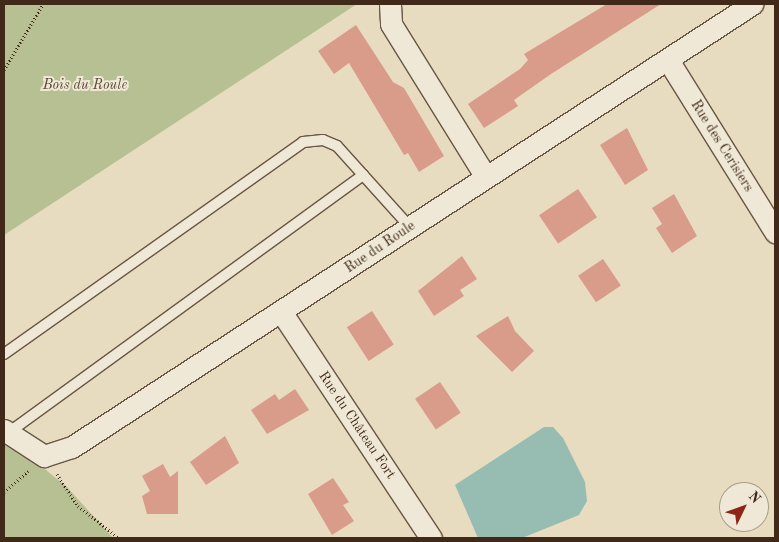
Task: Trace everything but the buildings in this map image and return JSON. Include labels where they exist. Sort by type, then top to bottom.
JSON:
[{"type":"street","points":[[390,4],[391,24],[486,177]]},
{"type":"street","name":"Rue du Roule","points":[[44,456],[72,447],[282,313],[486,177],[752,4]]},
{"type":"street","name":"Rue des Cerisiers","points":[[668,60],[775,232]]},
{"type":"street","name":"Rue du Château Fort","points":[[282,313],[431,538]]},
{"type":"street","points":[[6,432],[44,456]]},
{"type":"lane","points":[[4,354],[303,142],[323,140],[338,146],[410,227]]},
{"type":"lane","points":[[6,432],[364,175]]},
{"type":"path","points":[[4,70],[43,4]]},
{"type":"path","points":[[4,492],[44,456],[78,506],[119,538]]},
{"type":"green space","name":"Bois du Roule","points":[[4,4],[357,4],[4,235]]},
{"type":"green space","points":[[4,436],[67,487],[113,538],[4,538]]},
{"type":"water","points":[[544,427],[553,427],[563,438],[585,482],[587,501],[579,515],[522,538],[478,538],[455,485]]}]
